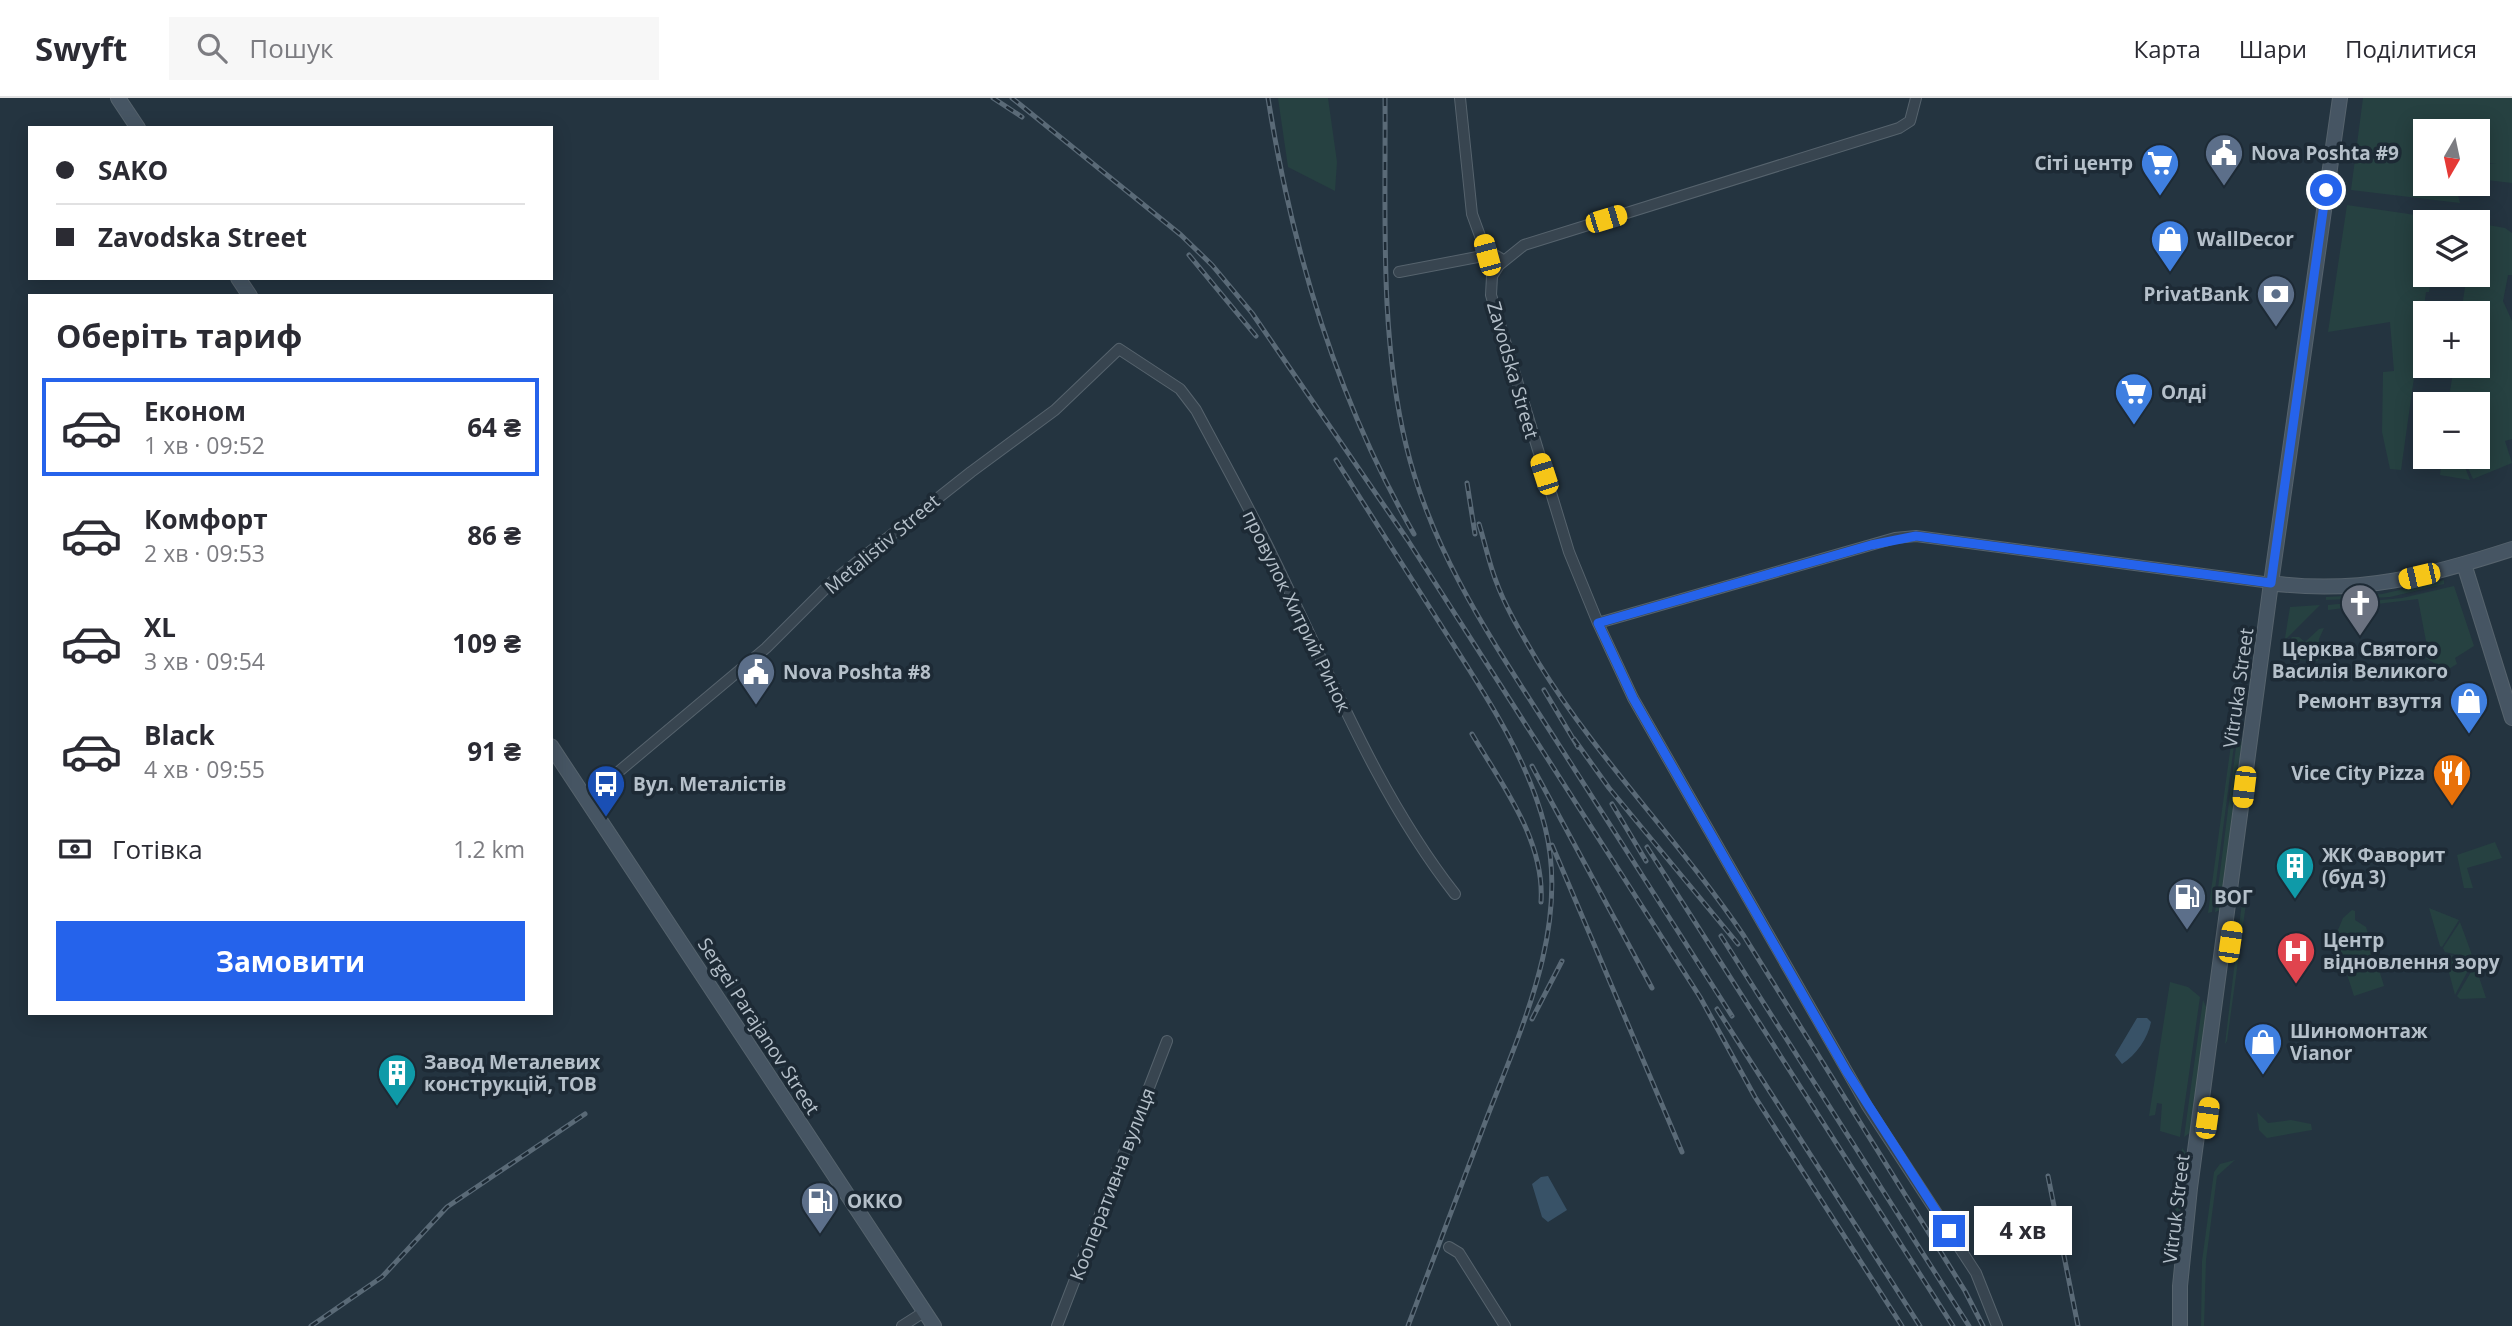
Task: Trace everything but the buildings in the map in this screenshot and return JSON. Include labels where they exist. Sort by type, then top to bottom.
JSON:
[{"type":"main road","points":[[118,98],[137,126]]},
{"type":"main road","name":"Vitruka Street","points":[[2180,1326],[2183,1247],[2340,98]]},
{"type":"main road","name":"Vitruk Street","points":[[2187,1326],[2190,1249],[2274,584],[2346,98]]},
{"type":"main road","points":[[2274,584],[2308,587],[2372,586],[2464,564],[2512,548]]},
{"type":"main road","points":[[2464,564],[2512,719]]},
{"type":"main road","name":"Sergei Parajanov Street","points":[[553,749],[934,1326]]},
{"type":"street","points":[[1460,98],[1472,214],[1487,255]]},
{"type":"street","points":[[1399,272],[1493,254],[1503,260],[1532,242],[1904,126],[1912,117],[1916,98]]},
{"type":"street","name":"Zavodska Street","points":[[1503,260],[1492,276],[1490,289],[1504,346],[1569,552],[1598,623],[1633,698],[1867,1106],[1976,1273],[1997,1326]]},
{"type":"street","name":"Metalistiv Street","points":[[586,799],[766,648],[833,581],[971,472],[1055,411],[1119,349]]},
{"type":"street","name":"провулок Хитрий Ринок","points":[[1119,349],[1180,389],[1196,410],[1273,557],[1339,701],[1424,854],[1455,894]]},
{"type":"street","points":[[1598,623],[1859,548],[1916,536],[2274,584]]},
{"type":"street","name":"Кооперативна вулиця","points":[[1057,1326],[1167,1041]]},
{"type":"street","points":[[1449,1247],[1459,1253],[1505,1326]]},
{"type":"street","points":[[902,1326],[924,1312]]},
{"type":"green space","points":[[1278,98],[1328,98],[1337,162],[1335,191],[1288,167]]},
{"type":"green space","points":[[2363,98],[2512,98],[2512,183],[2490,180],[2490,164],[2496,164],[2490,163],[2490,119],[2413,119],[2413,196],[2458,196],[2460,203],[2351,190]]},
{"type":"green space","points":[[2347,205],[2413,215],[2413,287],[2430,287],[2425,301],[2413,301],[2414,378],[2401,470],[2390,469],[2382,432],[2383,372],[2394,371],[2390,322],[2328,332]]},
{"type":"green space","points":[[2490,225],[2505,228],[2512,233],[2512,275],[2508,275],[2503,301],[2512,321],[2512,439],[2505,441],[2512,463],[2473,479],[2468,469],[2490,469],[2490,392],[2450,392],[2452,378],[2490,378],[2490,301],[2463,301],[2465,287],[2490,287]]},
{"type":"green space","points":[[2441,469],[2466,469],[2470,480],[2440,475]]},
{"type":"green space","points":[[2444,580],[2444,584],[2390,597],[2326,600],[2326,597],[2382,594]]},
{"type":"green space","points":[[2454,586],[2474,646],[2455,658],[2457,664],[2447,670],[2425,658],[2429,657],[2418,599],[2328,610],[2328,605],[2402,598]]},
{"type":"green space","points":[[2320,605],[2286,639],[2285,638],[2290,607]]},
{"type":"green space","points":[[2324,628],[2319,639],[2318,661],[2297,660],[2289,650],[2288,642],[2292,637],[2299,637],[2305,642],[2319,629]]},
{"type":"green space","points":[[2232,737],[2235,738],[2212,912],[2208,913]]},
{"type":"green space","points":[[2237,739],[2242,742],[2220,910],[2215,912]]},
{"type":"green space","points":[[2495,842],[2502,858],[2467,868],[2473,888],[2464,888],[2457,855]]},
{"type":"green space","points":[[2248,889],[2227,1041],[2225,1044],[2243,894]]},
{"type":"green space","points":[[2429,908],[2459,920],[2442,947],[2440,946]]},
{"type":"green space","points":[[2352,910],[2355,911],[2355,920],[2366,927],[2384,986],[2354,996],[2335,937],[2343,918]]},
{"type":"green space","points":[[2460,922],[2471,958],[2445,952],[2443,948]]},
{"type":"green space","points":[[2444,954],[2471,959],[2472,963],[2455,995]]},
{"type":"green space","points":[[2475,965],[2486,998],[2460,999],[2457,996]]},
{"type":"green space","points":[[2170,982],[2188,987],[2200,997],[2180,1137],[2160,1131],[2162,1104],[2157,1103],[2155,1115],[2149,1116]]},
{"type":"green space","points":[[2203,1000],[2207,1009],[2191,1132],[2184,1137]]},
{"type":"green space","points":[[2257,1112],[2268,1123],[2291,1120],[2311,1124],[2312,1130],[2267,1138],[2259,1130]]},
{"type":"green space","points":[[2182,1148],[2188,1155],[2176,1242],[2170,1242]]},
{"type":"green space","points":[[2235,1160],[2217,1176],[2206,1260],[2204,1326],[2201,1326],[2202,1261],[2214,1172],[2220,1164]]},
{"type":"water","points":[[2137,1018],[2147,1018],[2151,1022],[2141,1046],[2122,1064],[2115,1055]]},
{"type":"water","points":[[1548,1176],[1567,1210],[1548,1222],[1542,1217],[1532,1184],[1541,1177]]},
{"type":"railway","points":[[993,98],[1022,117]]},
{"type":"railway","points":[[1012,98],[1181,235],[1212,265],[1252,313],[1407,539],[1700,997],[1755,1097],[1902,1326]]},
{"type":"railway","points":[[1268,98],[1290,211],[1321,322],[1362,431],[1414,534]]},
{"type":"railway","points":[[1385,98],[1386,273],[1391,360],[1406,445],[1433,526],[1450,564],[1491,638],[1732,1016]]},
{"type":"railway","points":[[1189,255],[1256,336]]},
{"type":"railway","points":[[1336,460],[1502,725],[1537,801],[1545,827],[1551,865],[1551,904],[1537,981],[1408,1326]]},
{"type":"railway","points":[[1467,483],[1475,534]]},
{"type":"railway","points":[[1479,524],[1500,591],[1538,662],[1586,733],[1693,867],[1744,936],[1965,1291],[1983,1326]]},
{"type":"railway","points":[[1544,690],[1578,747]]},
{"type":"railway","points":[[1472,734],[1508,793],[1529,835],[1540,879],[1541,902]]},
{"type":"railway","points":[[1574,739],[1609,788],[1738,944]]},
{"type":"railway","points":[[1532,766],[1652,988]]},
{"type":"railway","points":[[1612,804],[1646,861]]},
{"type":"railway","points":[[1552,845],[1682,1152]]},
{"type":"railway","points":[[1647,847],[1953,1326]]},
{"type":"railway","points":[[1721,936],[1969,1326]]},
{"type":"railway","points":[[1532,1019],[1562,961]]},
{"type":"railway","points":[[1717,1009],[1920,1326]]},
{"type":"railway","points":[[311,1326],[382,1277],[447,1207],[585,1114]]},
{"type":"railway","points":[[2048,1176],[2078,1326]]},
{"type":"place","name":"Nova Poshta #9","points":[[2224,187]]},
{"type":"place","name":"Сіті центр","points":[[2160,197]]},
{"type":"place","name":"WallDecor","points":[[2170,273]]},
{"type":"place","name":"PrivatBank","points":[[2276,328]]},
{"type":"place","name":"Олді","points":[[2134,426]]},
{"type":"place","name":"Церква Святого Василія Великого","points":[[2360,637]]},
{"type":"place","name":"Nova Poshta #8","points":[[756,706]]},
{"type":"place","name":"Ремонт взуття","points":[[2469,735]]},
{"type":"place","name":"Vice City Pizza","points":[[2452,807]]},
{"type":"place","name":"Вул. Металістів","points":[[606,818]]},
{"type":"place","name":"ЖК Фаворит (буд 3)","points":[[2295,900]]},
{"type":"place","name":"ВОГ","points":[[2187,931]]},
{"type":"place","name":"Центр відновлення зору","points":[[2296,985]]},
{"type":"place","name":"Шиномонтаж Vianor","points":[[2263,1076]]},
{"type":"place","name":"Завод Металевих конструкцій, ТОВ","points":[[397,1107]]},
{"type":"place","name":"ОККО","points":[[820,1235]]},
{"type":"route","points":[[1949,1231],[1847,1072],[1633,698],[1598,623],[1895,538],[1916,536],[2271,583],[2326,190]]}]
